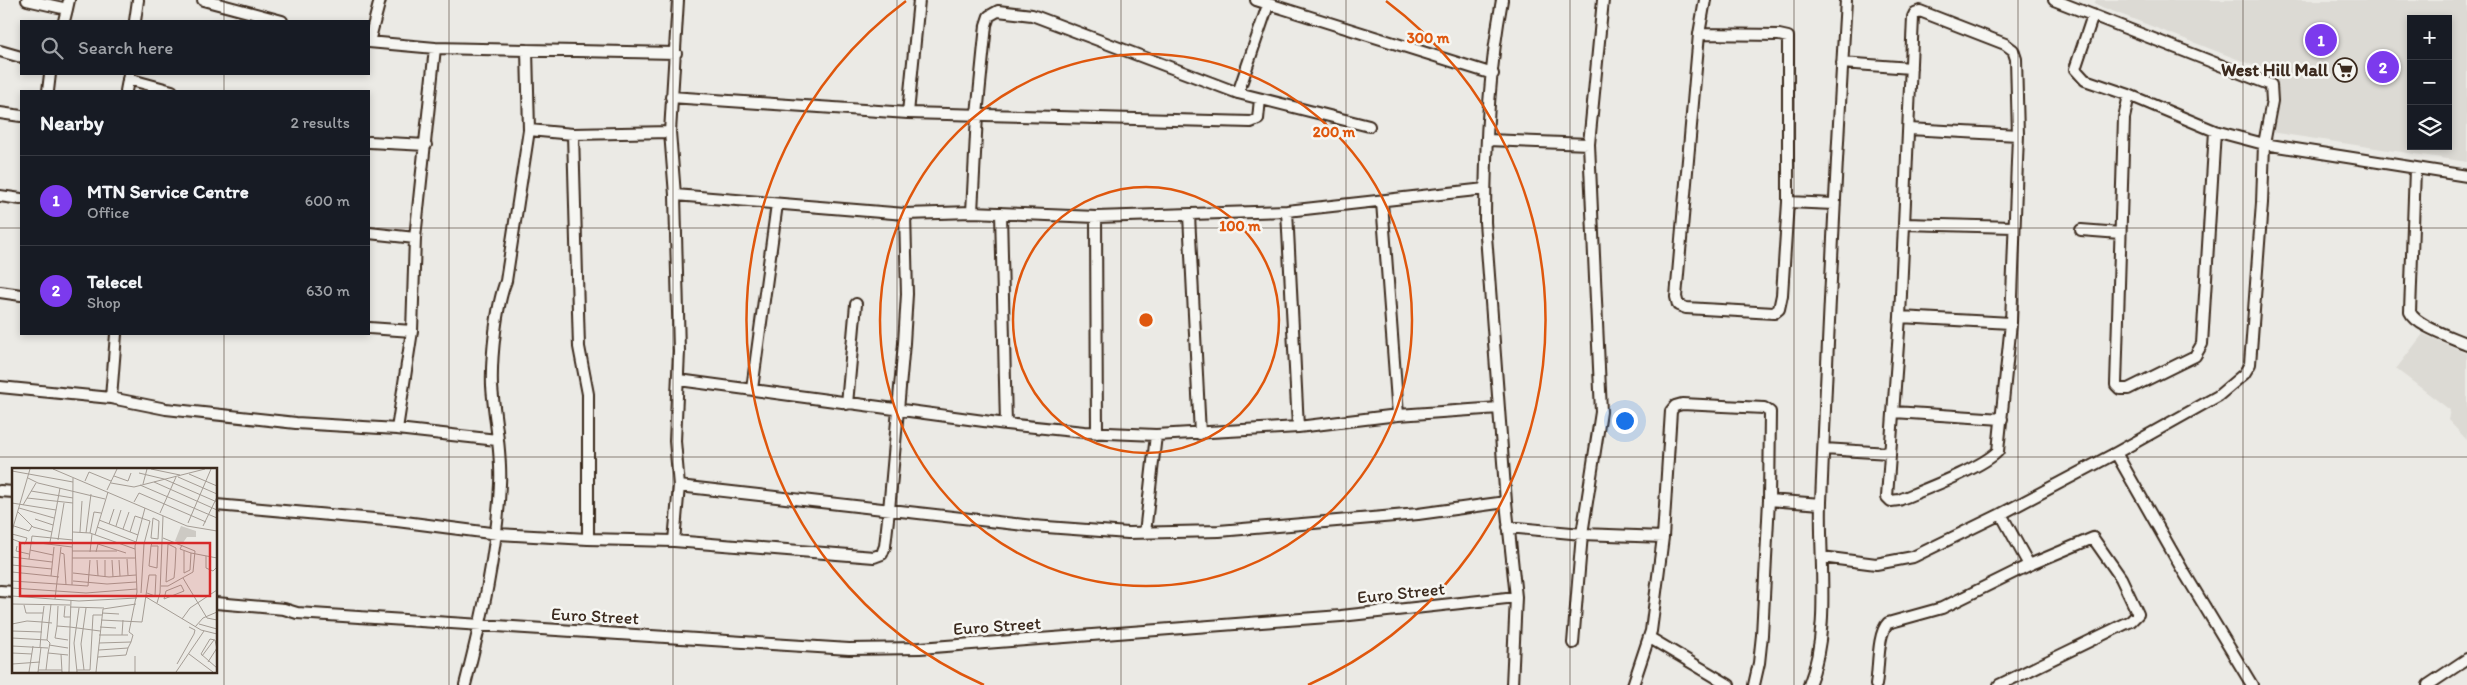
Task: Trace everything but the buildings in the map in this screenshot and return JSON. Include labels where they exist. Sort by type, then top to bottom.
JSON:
[{"type":"street","points":[[27,0],[68,4],[64,20]]},
{"type":"street","points":[[135,20],[138,0]]},
{"type":"street","points":[[203,0],[278,20]]},
{"type":"street","points":[[370,38],[380,0]]},
{"type":"street","points":[[674,541],[679,486],[675,441],[679,380],[675,196],[670,132],[678,0]]},
{"type":"street","points":[[908,113],[919,0]]},
{"type":"street","points":[[1256,0],[1493,74]]},
{"type":"street","points":[[1502,0],[1495,34],[1485,189],[1485,222],[1508,527],[1516,597],[1512,685]]},
{"type":"street","points":[[1573,643],[1582,534],[1601,412],[1589,144],[1603,0]]},
{"type":"street","points":[[1699,34],[1779,35],[1788,37],[1788,202],[1782,295],[1779,308],[1774,313],[1686,308],[1678,305],[1676,297],[1699,34],[1705,0]]},
{"type":"street","points":[[1809,685],[1816,669],[1819,646],[1822,557],[1821,504],[1834,204],[1846,0]]},
{"type":"street","points":[[1822,557],[1876,564],[1913,557],[2001,514],[2218,396],[2244,374],[2250,364],[2262,203],[2264,144],[2272,101],[2271,85],[2054,0]]},
{"type":"street","points":[[1238,93],[1268,5]]},
{"type":"street","points":[[972,212],[977,115],[986,25],[989,16],[998,11],[1032,15],[1238,93],[1370,126]]},
{"type":"street","points":[[1920,11],[2005,44],[2014,50],[2016,59],[2018,135],[2013,227],[2011,323],[1998,451],[1992,457],[1899,500],[1891,501],[1887,497],[1889,453],[1894,412],[1900,317],[1909,129],[1913,17],[1915,13],[1920,11]]},
{"type":"street","points":[[2093,15],[2075,69],[2085,80],[2129,95],[2215,131],[2264,144],[2467,176]]},
{"type":"street","points":[[370,42],[435,48],[676,52]]},
{"type":"street","points":[[397,429],[412,331],[416,238],[435,48]]},
{"type":"street","points":[[465,685],[480,626],[498,534],[497,513],[500,483],[492,384],[499,300],[506,281],[529,130],[527,50]]},
{"type":"street","points":[[0,51],[20,57]]},
{"type":"street","points":[[1842,63],[1911,68]]},
{"type":"street","points":[[48,90],[50,75]]},
{"type":"street","points":[[126,90],[128,77],[169,90]]},
{"type":"street","points":[[2129,95],[2124,118],[2120,233],[2116,385],[2120,389],[2128,389],[2195,356],[2202,344],[2215,131]]},
{"type":"street","points":[[671,97],[908,113],[1254,122],[1258,119],[1260,99]]},
{"type":"street","points":[[0,113],[20,116]]},
{"type":"street","points":[[1909,129],[2018,135]]},
{"type":"street","points":[[529,130],[573,134],[670,132]]},
{"type":"street","points":[[573,134],[579,347],[588,394],[588,539]]},
{"type":"street","points":[[1488,140],[1589,144]]},
{"type":"street","points":[[370,142],[426,145]]},
{"type":"street","points":[[2415,169],[2410,312],[2412,318],[2467,344]]},
{"type":"street","points":[[675,196],[905,214],[972,212],[1096,217],[1287,211],[1382,202],[1485,189]]},
{"type":"street","points":[[0,196],[20,199]]},
{"type":"street","points":[[1382,202],[1398,415]]},
{"type":"street","points":[[1788,202],[1834,204]]},
{"type":"street","points":[[752,389],[777,204]]},
{"type":"street","points":[[1287,211],[1298,427]]},
{"type":"street","points":[[1001,213],[1006,424]]},
{"type":"street","points":[[218,505],[377,519],[498,534],[674,541],[874,557],[882,554],[886,546],[907,294],[905,214]]},
{"type":"street","points":[[1188,215],[1200,434]]},
{"type":"street","points":[[1096,217],[1097,432]]},
{"type":"street","points":[[1905,224],[2013,227]]},
{"type":"street","points":[[2081,230],[2120,233]]},
{"type":"street","points":[[370,233],[416,238]]},
{"type":"street","points":[[0,292],[20,295]]},
{"type":"street","points":[[847,404],[856,304]]},
{"type":"street","points":[[1900,317],[2011,323]]},
{"type":"street","points":[[370,328],[412,331]]},
{"type":"street","points":[[111,398],[116,335]]},
{"type":"street","points":[[679,380],[1006,424],[1156,435],[1298,427],[1398,415],[1499,408]]},
{"type":"street","points":[[0,388],[111,398],[166,409],[331,426],[397,429],[497,440]]},
{"type":"street","points":[[1633,685],[1650,638],[1663,537],[1671,412],[1675,406],[1682,404],[1764,408],[1770,412],[1769,500],[1762,635],[1754,685]]},
{"type":"street","points":[[1894,412],[2002,419]]},
{"type":"street","points":[[1145,533],[1156,435]]},
{"type":"street","points":[[1824,448],[1889,453]]},
{"type":"street","points":[[2116,453],[2182,569],[2252,685]]},
{"type":"street","points":[[679,486],[1033,526],[1145,533],[1219,531],[1418,514],[1506,502]]},
{"type":"street","points":[[1769,500],[1821,504]]},
{"type":"street","points":[[2001,514],[2029,565]]},
{"type":"street","points":[[1508,527],[1582,534],[1663,537]]},
{"type":"street","points":[[1876,685],[1884,627],[1888,623],[1942,608],[2029,565],[2093,538],[2121,578],[2138,614],[2131,621],[1999,685]]},
{"type":"street","name":"Euro Street","points":[[218,603],[284,609],[297,613],[849,649],[920,648],[1342,616],[1516,597]]},
{"type":"street","points":[[1650,638],[1729,685]]},
{"type":"street","points":[[2428,685],[2467,659]]},
{"type":"shaded area","name":"West Hill Mall","points":[[2096,0],[2467,0],[2467,162],[2271,132],[2268,71],[2094,4]]},
{"type":"shaded area","points":[[2423,334],[2467,353],[2467,440],[2448,420],[2450,410],[2396,369]]},
{"type":"place","name":"MTN Service Centre","points":[[2321,40]]},
{"type":"place","name":"Telecel","points":[[2383,67]]},
{"type":"place","name":"West Hill Mall","points":[[2345,70]]}]
